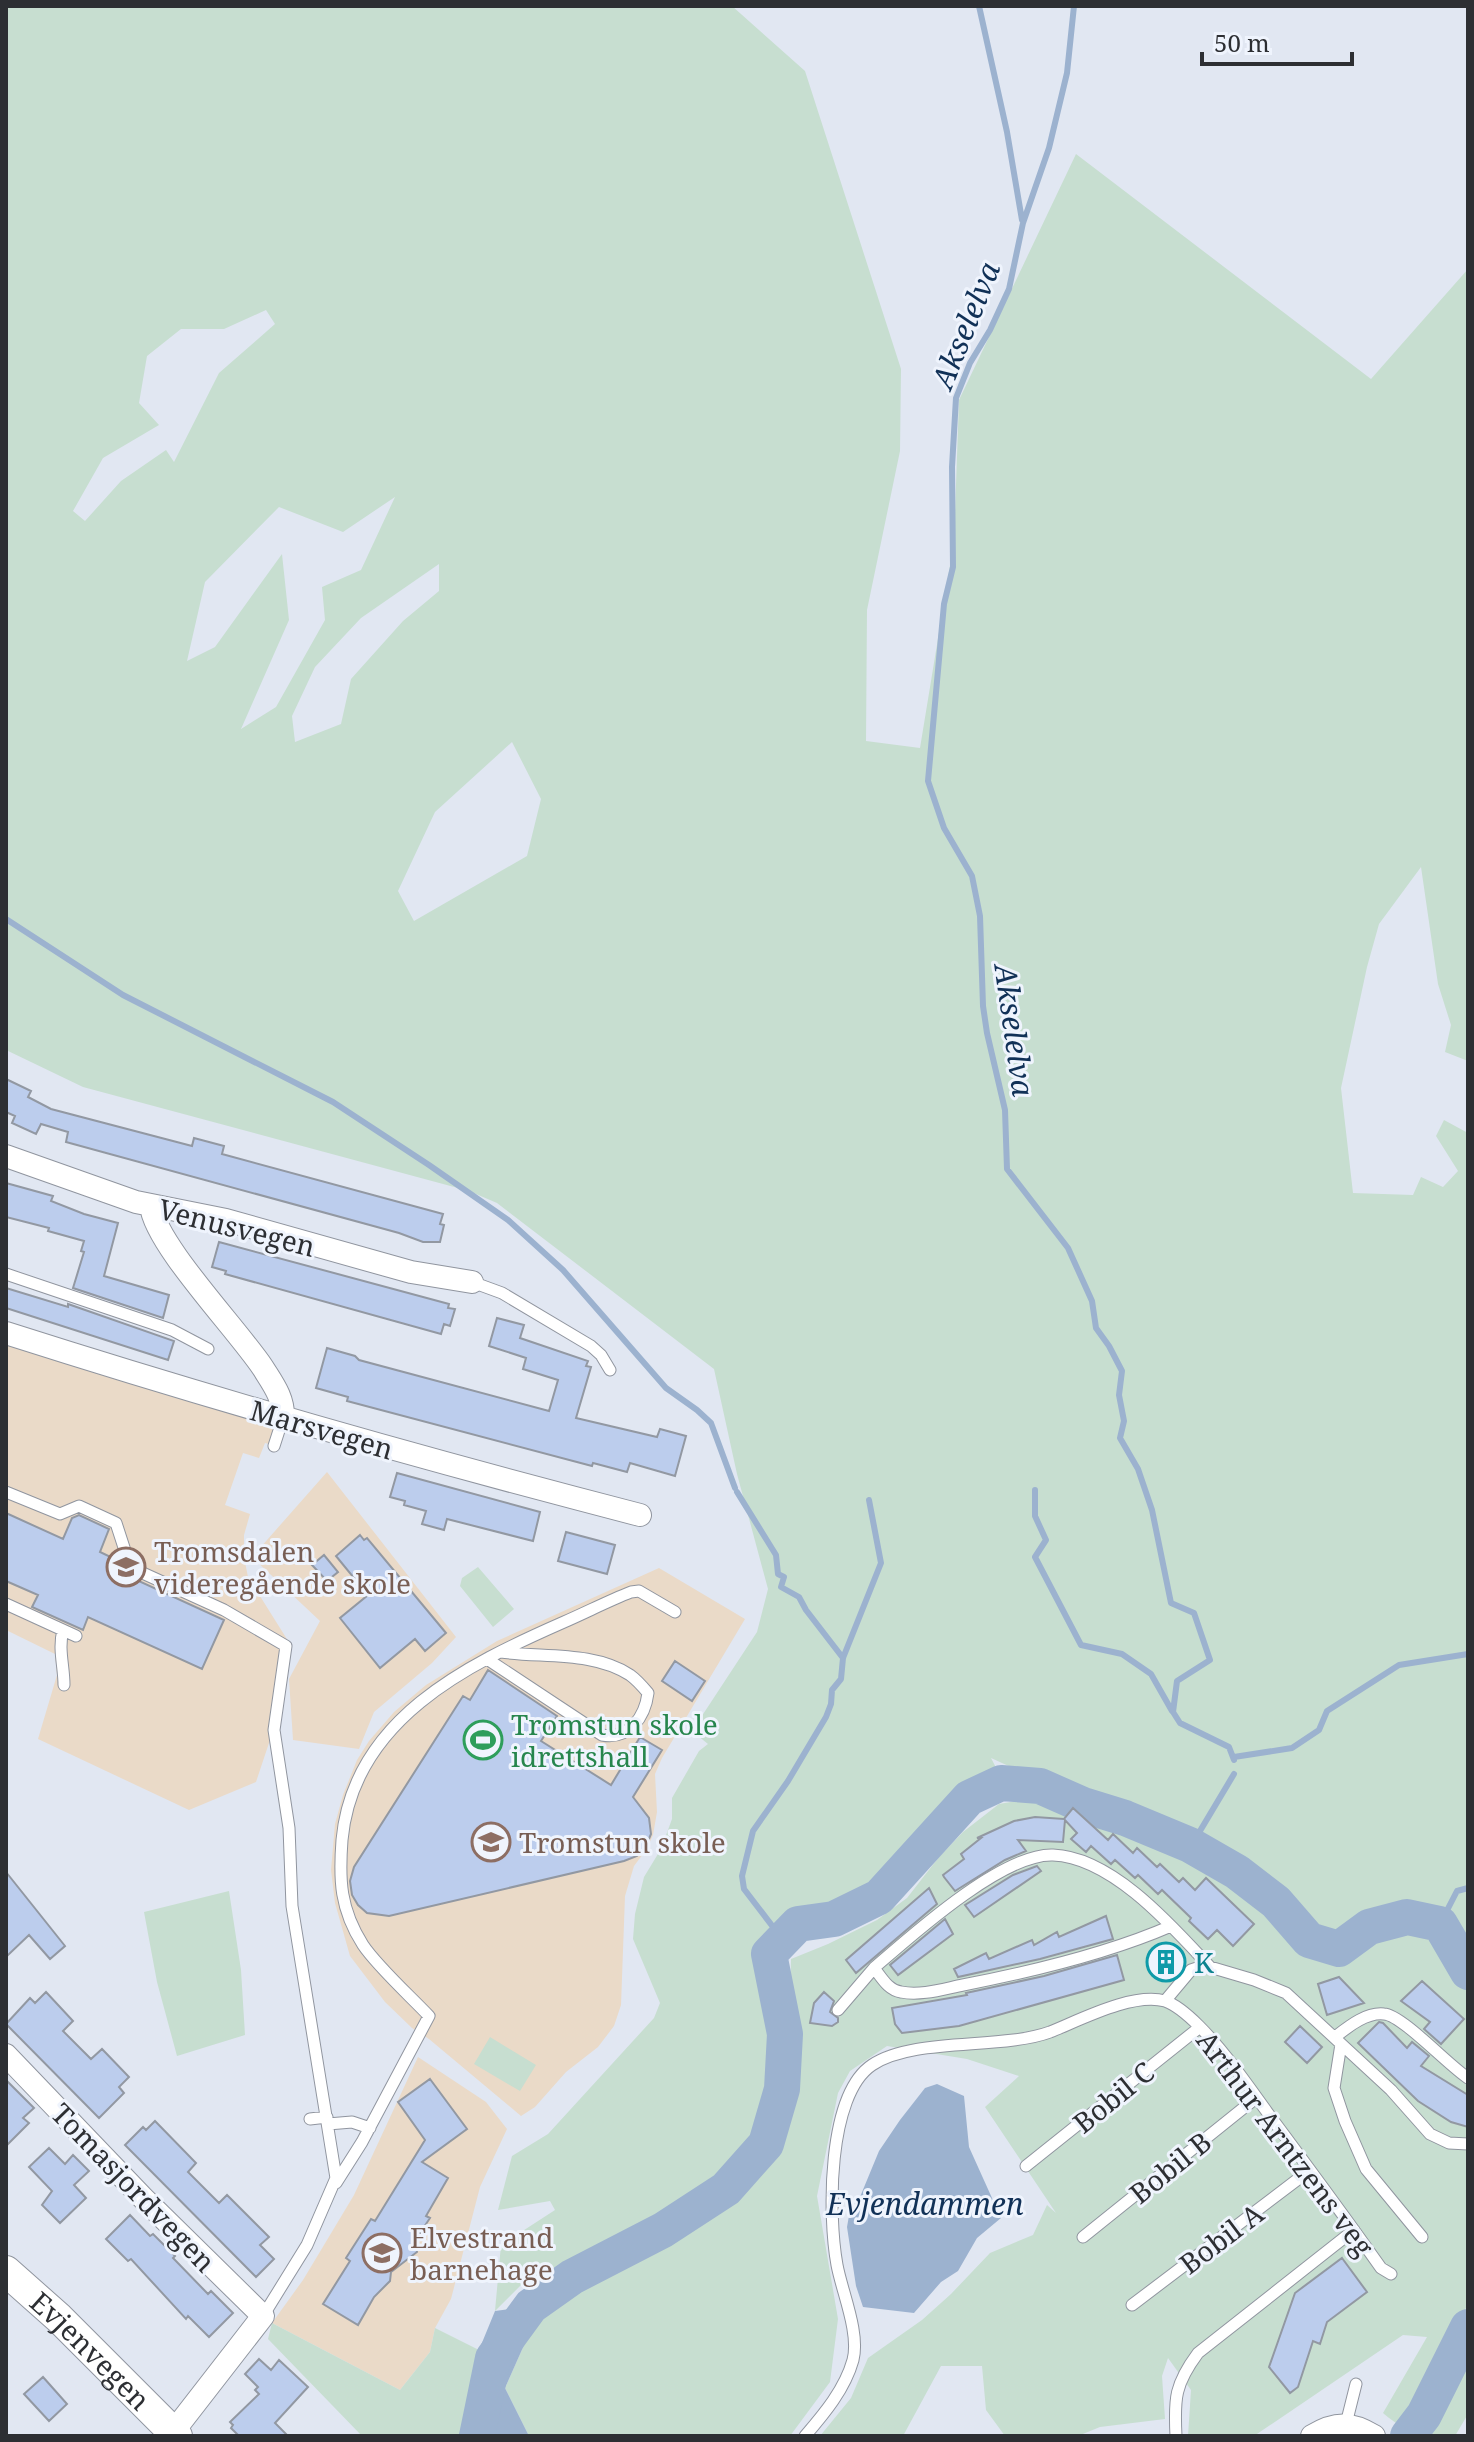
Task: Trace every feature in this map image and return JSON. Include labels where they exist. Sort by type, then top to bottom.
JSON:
[{"type":"street","name":"Venusvegen","points":[[6,1156],[151,1206],[226,1220],[411,1272],[472,1282]]},
{"type":"street","points":[[151,1206],[154,1222],[162,1235],[245,1341],[269,1378],[282,1400],[283,1418]]},
{"type":"street","name":"Marsvegen","points":[[6,1333],[350,1438],[640,1515]]},
{"type":"street","name":"Tomasjordvegen","points":[[6,2055],[143,2198],[263,2316]]},
{"type":"street","name":"Evjenvegen","points":[[8,2276],[59,2318],[175,2434],[263,2316]]},
{"type":"street","points":[[1312,2436],[1332,2426],[1346,2424],[1372,2434]]},
{"type":"lane","points":[[6,1274],[172,1330],[208,1349]]},
{"type":"lane","points":[[472,1282],[502,1293],[591,1346],[610,1370]]},
{"type":"lane","points":[[274,1446],[283,1418]]},
{"type":"lane","points":[[6,1492],[60,1514],[79,1506],[116,1523],[129,1563],[136,1570],[224,1610],[286,1646],[274,1730],[289,1835],[292,1906],[310,2043],[336,2164],[335,2183]]},
{"type":"lane","points":[[263,2316],[307,2245],[335,2183],[370,2128],[429,2016],[363,1945],[342,1899],[339,1879],[343,1829],[364,1765],[393,1726],[422,1698],[500,1652],[604,1610],[631,1592],[639,1591],[675,1612]]},
{"type":"lane","points":[[6,1604],[76,1636]]},
{"type":"lane","points":[[63,1630],[59,1645],[64,1685]]},
{"type":"lane","points":[[487,1659],[602,1735],[614,1737],[625,1733],[643,1716],[648,1693],[632,1676],[586,1659],[500,1652]]},
{"type":"lane","points":[[838,2010],[874,1968],[964,1895],[1017,1863],[1035,1856],[1060,1855],[1102,1870],[1171,1926],[1210,1967]]},
{"type":"lane","points":[[874,1968],[889,1987],[897,1991],[935,1991],[1045,1965],[1144,1937],[1171,1926]]},
{"type":"lane","points":[[805,2436],[831,2405],[852,2360],[854,2341],[836,2264],[830,2208],[839,2117],[859,2075],[875,2063],[906,2052],[1038,2036],[1131,2001],[1165,2001],[1191,1970],[1210,1967],[1286,1993],[1391,2090],[1430,2134],[1449,2143],[1468,2144]]},
{"type":"lane","name":"Arthur Arntzens veg","points":[[1165,2001],[1200,2027],[1381,2268],[1391,2274]]},
{"type":"lane","points":[[1422,2237],[1366,2169],[1345,2121],[1334,2088],[1338,2040],[1364,2019],[1376,2014],[1394,2016],[1468,2078]]},
{"type":"lane","name":"Bobil C","points":[[1026,2166],[1200,2027]]},
{"type":"lane","name":"Bobil B","points":[[1083,2237],[1256,2098]]},
{"type":"lane","points":[[310,2119],[352,2122],[370,2128]]},
{"type":"lane","name":"Bobil A","points":[[1132,2305],[1310,2170]]},
{"type":"lane","points":[[1176,2436],[1177,2389],[1181,2377],[1198,2353],[1354,2230]]},
{"type":"lane","points":[[1346,2424],[1356,2384]]},
{"type":"shaded area","name":"Tromsdalen videregående skole","points":[[6,1339],[277,1425],[276,1446],[265,1443],[259,1458],[243,1453],[225,1505],[250,1514],[244,1535],[248,1577],[290,1644],[274,1728],[256,1782],[189,1810],[38,1739],[57,1675],[55,1654],[6,1630]]},
{"type":"shaded area","points":[[327,1472],[456,1637],[432,1663],[374,1712],[359,1749],[293,1740],[289,1679],[320,1621],[252,1557]]},
{"type":"shaded area","name":"Tromstun skole","points":[[659,1568],[745,1619],[655,1774],[657,1812],[653,1835],[634,1866],[625,1896],[621,2005],[614,2026],[598,2047],[566,2072],[535,2107],[521,2116],[412,2028],[385,2002],[350,1956],[335,1903],[331,1870],[335,1824],[357,1760],[369,1741],[394,1712],[426,1685],[497,1641]]},
{"type":"shaded area","points":[[418,2057],[486,2102],[507,2129],[480,2187],[451,2299],[435,2328],[430,2352],[400,2390],[272,2323],[303,2280],[354,2195]]},
{"type":"green space","points":[[6,6],[732,6],[805,71],[901,369],[900,451],[867,610],[866,741],[920,748],[954,541],[959,400],[1076,154],[1371,379],[1468,269],[1468,1061],[1445,1052],[1451,1025],[1438,984],[1421,867],[1379,924],[1341,1088],[1353,1193],[1413,1195],[1421,1177],[1443,1187],[1458,1171],[1436,1136],[1444,1120],[1468,1133],[1468,2303],[1462,2317],[1468,2322],[1468,2414],[1455,2436],[1416,2433],[1383,2413],[1427,2337],[1403,2335],[1254,2436],[1188,2436],[1191,2390],[1168,2358],[1162,2376],[1165,2419],[1100,2427],[1078,2436],[1005,2436],[986,2410],[982,2366],[941,2366],[903,2436],[820,2436],[851,2398],[868,2358],[922,2320],[990,2253],[1033,2235],[1047,2205],[1056,2213],[985,2107],[1019,2076],[967,2059],[887,2046],[850,2071],[838,2093],[817,2196],[838,2319],[830,2382],[790,2436],[529,2436],[505,2388],[540,2309],[709,2208],[769,2146],[789,2059],[791,1959],[877,1920],[907,1898],[963,1832],[999,1804],[1050,1800],[1192,1856],[1275,1920],[1289,1896],[1211,1840],[1124,1810],[1084,1789],[1041,1773],[1013,1768],[991,1758],[1003,1781],[968,1796],[878,1895],[833,1918],[797,1923],[765,1953],[781,2033],[777,2088],[764,2141],[724,2185],[663,2227],[571,2274],[524,2282],[495,2311],[501,2245],[555,2210],[550,2201],[498,2210],[512,2156],[548,2134],[654,2018],[660,2003],[633,1939],[644,1877],[661,1849],[672,1819],[672,1798],[699,1751],[708,1744],[692,1731],[757,1632],[768,1589],[737,1474],[714,1369],[497,1203],[469,1191],[83,1087],[6,1050]],"holes":[[[266,310],[275,324],[219,373],[174,462],[166,450],[121,481],[85,521],[73,511],[103,458],[159,425],[139,403],[147,356],[181,329],[224,329]],[[395,497],[361,570],[322,587],[325,620],[276,707],[241,729],[289,620],[282,554],[215,647],[187,661],[205,582],[279,507],[343,532]],[[439,564],[439,591],[403,621],[351,679],[341,724],[295,742],[292,716],[315,667],[361,618]],[[512,742],[541,799],[527,856],[414,921],[398,891],[435,812]]]},
{"type":"green space","points":[[478,1567],[514,1609],[493,1627],[460,1586],[462,1578]]},
{"type":"green space","points":[[229,1891],[241,1970],[245,2035],[177,2056],[157,1982],[144,1912]]},
{"type":"green space","points":[[490,2037],[536,2065],[520,2091],[474,2064]]},
{"type":"green space","points":[[272,2323],[400,2390],[430,2352],[435,2328],[479,2350],[459,2436],[362,2436],[268,2339]]},
{"type":"water","name":"Evjendammen","points":[[937,2084],[964,2096],[969,2147],[1001,2218],[977,2238],[958,2271],[941,2282],[914,2313],[863,2307],[856,2286],[847,2227],[850,2210],[860,2197],[879,2151],[900,2120],[925,2088]]},
{"type":"water","points":[[531,2306],[540,2309],[505,2388],[529,2436],[459,2436],[479,2350],[495,2311]]},
{"type":"building","points":[[6,1079],[31,1091],[28,1097],[51,1109],[192,1146],[194,1138],[224,1146],[222,1154],[443,1214],[440,1242],[423,1242],[66,1142],[68,1132],[41,1124],[36,1134],[12,1123],[15,1116],[6,1112]]},
{"type":"building","points":[[6,1183],[53,1196],[51,1201],[118,1223],[104,1276],[169,1295],[163,1318],[73,1288],[84,1252],[81,1251],[84,1241],[6,1217]]},
{"type":"building","points":[[219,1242],[449,1304],[448,1308],[455,1309],[450,1326],[444,1324],[441,1334],[225,1274],[226,1271],[212,1267]]},
{"type":"building","points":[[6,1288],[68,1307],[68,1304],[174,1341],[168,1360],[6,1308]]},
{"type":"building","points":[[497,1318],[524,1325],[520,1338],[588,1361],[586,1366],[591,1367],[576,1418],[657,1437],[660,1429],[686,1436],[675,1476],[630,1463],[627,1472],[593,1463],[592,1466],[347,1401],[348,1397],[316,1388],[327,1348],[359,1360],[549,1411],[558,1380],[523,1369],[526,1358],[489,1346]]},
{"type":"building","points":[[397,1473],[540,1512],[533,1541],[447,1519],[444,1530],[422,1524],[426,1511],[390,1497]]},
{"type":"building","points":[[6,1513],[63,1539],[72,1518],[79,1515],[109,1529],[100,1552],[119,1561],[119,1572],[224,1620],[202,1669],[88,1617],[83,1630],[32,1607],[38,1595],[6,1581]]},
{"type":"building","points":[[566,1532],[615,1545],[607,1574],[558,1561]]},
{"type":"building","points":[[360,1535],[364,1540],[367,1538],[446,1633],[425,1651],[415,1639],[380,1668],[340,1618],[368,1595],[336,1556]]},
{"type":"building","points":[[324,1555],[338,1572],[327,1581],[312,1565]]},
{"type":"building","points":[[675,1661],[705,1681],[692,1701],[662,1681]]},
{"type":"building","points":[[488,1670],[557,1716],[541,1741],[611,1785],[640,1737],[662,1750],[633,1797],[649,1818],[651,1834],[646,1846],[637,1856],[624,1861],[389,1916],[367,1913],[352,1895],[350,1881],[354,1867],[463,1696],[470,1700]]},
{"type":"building","points":[[1073,1808],[1108,1840],[1113,1834],[1133,1853],[1137,1848],[1179,1882],[1183,1878],[1195,1890],[1206,1878],[1254,1924],[1233,1946],[1217,1930],[1208,1939],[1162,1890],[1158,1894],[1138,1875],[1135,1878],[1115,1860],[1111,1864],[1091,1846],[1086,1852],[1071,1839],[1077,1833],[1065,1820],[1063,1842],[1018,1840],[1026,1851],[1005,1860],[955,1891],[944,1877],[964,1859],[961,1854],[981,1838],[977,1838],[1014,1821],[1035,1817],[1064,1819]]},
{"type":"building","points":[[1037,1866],[1041,1871],[974,1917],[965,1905],[1013,1875]]},
{"type":"building","points":[[6,1872],[65,1946],[50,1959],[29,1935],[6,1957]]},
{"type":"building","points":[[929,1888],[937,1904],[856,1973],[846,1960]]},
{"type":"building","points":[[1106,1916],[1113,1939],[958,1977],[954,1969],[986,1953],[989,1959],[1032,1940],[1034,1945],[1057,1932],[1059,1937]]},
{"type":"building","points":[[945,1919],[953,1934],[898,1975],[890,1965]]},
{"type":"building","name":"K","points":[[1165,1948],[1181,1962],[1168,1977],[1152,1962]]},
{"type":"building","points":[[1117,1955],[1124,1980],[959,2026],[902,2033],[895,2024],[892,2008],[967,1995]]},
{"type":"building","points":[[1339,1977],[1364,2003],[1327,2015],[1318,1984]]},
{"type":"building","points":[[1422,1981],[1464,2019],[1441,2044],[1424,2029],[1430,2022],[1401,2001]]},
{"type":"building","points":[[46,1992],[73,2021],[63,2031],[91,2059],[102,2049],[129,2077],[119,2087],[124,2093],[99,2118],[6,2024],[30,1998],[35,2003]]},
{"type":"building","points":[[824,1992],[834,2001],[830,2012],[838,2018],[832,2026],[810,2023],[814,2003]]},
{"type":"building","points":[[1379,2022],[1407,2048],[1412,2042],[1429,2056],[1421,2066],[1468,2095],[1468,2127],[1451,2122],[1418,2101],[1358,2043]]},
{"type":"building","points":[[1300,2026],[1322,2047],[1307,2063],[1285,2042]]},
{"type":"building","points":[[430,2079],[467,2129],[422,2162],[448,2178],[426,2216],[430,2218],[414,2242],[417,2252],[391,2272],[390,2281],[374,2297],[358,2325],[323,2304],[350,2261],[346,2258],[371,2219],[375,2221],[425,2140],[398,2102]]},
{"type":"building","points":[[6,2080],[34,2108],[23,2118],[29,2123],[6,2146]]},
{"type":"building","points":[[155,2121],[196,2163],[188,2172],[219,2203],[227,2195],[269,2237],[260,2245],[274,2259],[256,2277],[125,2145],[143,2127],[146,2130]]},
{"type":"building","points":[[49,2148],[65,2164],[73,2155],[89,2171],[74,2185],[86,2198],[60,2223],[42,2205],[52,2191],[29,2167]]},
{"type":"building","points":[[130,2215],[175,2256],[173,2258],[208,2294],[211,2291],[233,2313],[209,2337],[188,2316],[186,2319],[131,2259],[128,2261],[106,2239]]},
{"type":"building","points":[[1342,2258],[1367,2292],[1327,2322],[1320,2344],[1313,2341],[1298,2387],[1290,2393],[1269,2367],[1295,2293]]},
{"type":"building","points":[[259,2359],[271,2370],[279,2360],[308,2387],[275,2423],[288,2436],[239,2436],[231,2428],[233,2425],[230,2422],[259,2394],[255,2390],[258,2387],[245,2374]]},
{"type":"building","points":[[43,2377],[67,2404],[49,2421],[24,2394]]},
{"type":"waterway","points":[[979,6],[1007,132],[1022,220]]},
{"type":"waterway","name":"Akselelva","points":[[1074,6],[1067,73],[1049,148],[1023,223],[1009,289],[970,363],[956,398],[952,467],[953,567],[944,604],[928,781],[944,828],[972,876],[980,916],[983,1006],[1005,1110],[1007,1169],[1068,1248],[1092,1301],[1096,1328],[1122,1371],[1119,1395],[1124,1421],[1120,1438],[1138,1469],[1152,1510],[1171,1603],[1194,1613],[1210,1660],[1177,1681],[1173,1712],[1180,1723],[1229,1747],[1234,1760]]},
{"type":"waterway","points":[[6,919],[123,995],[333,1102],[508,1220],[563,1270],[666,1388],[711,1423],[735,1488]]},
{"type":"waterway","points":[[1035,1490],[1035,1516],[1046,1540],[1035,1557],[1081,1645],[1122,1654],[1151,1674],[1172,1711]]},
{"type":"waterway","points":[[737,1492],[776,1555],[778,1574],[784,1577],[781,1587],[799,1597],[843,1658]]},
{"type":"waterway","points":[[783,1940],[744,1889],[742,1876],[753,1831],[788,1781],[826,1717],[832,1690],[841,1679],[843,1658],[881,1563],[869,1500]]},
{"type":"waterway","points":[[1234,1757],[1292,1748],[1319,1730],[1327,1711],[1399,1665],[1468,1654]]},
{"type":"waterway","name":"Akselelva","points":[[1185,1843],[1197,1836],[1234,1774]]},
{"type":"waterway","points":[[477,2436],[493,2358],[531,2306],[572,2277],[663,2230],[726,2189],[766,2144],[782,2089],[785,2034],[769,1954],[798,1924],[834,1919],[879,1897],[969,1798],[1001,1783],[1040,1786],[1190,1845],[1237,1872],[1276,1902],[1309,1940],[1339,1949],[1369,1927],[1407,1917],[1440,1924],[1468,1972]]},
{"type":"waterway","points":[[1440,1924],[1457,1891],[1468,1888]]},
{"type":"waterway","points":[[1408,2436],[1424,2415],[1468,2327]]},
{"type":"place","name":"Tromsdalen videregående skole","points":[[126,1567]]},
{"type":"place","name":"Tromstun skole idrettshall","points":[[483,1740]]},
{"type":"place","name":"Tromstun skole","points":[[491,1842]]},
{"type":"place","name":"K","points":[[1166,1962]]},
{"type":"place","name":"Elvestrand barnehage","points":[[382,2253]]}]
